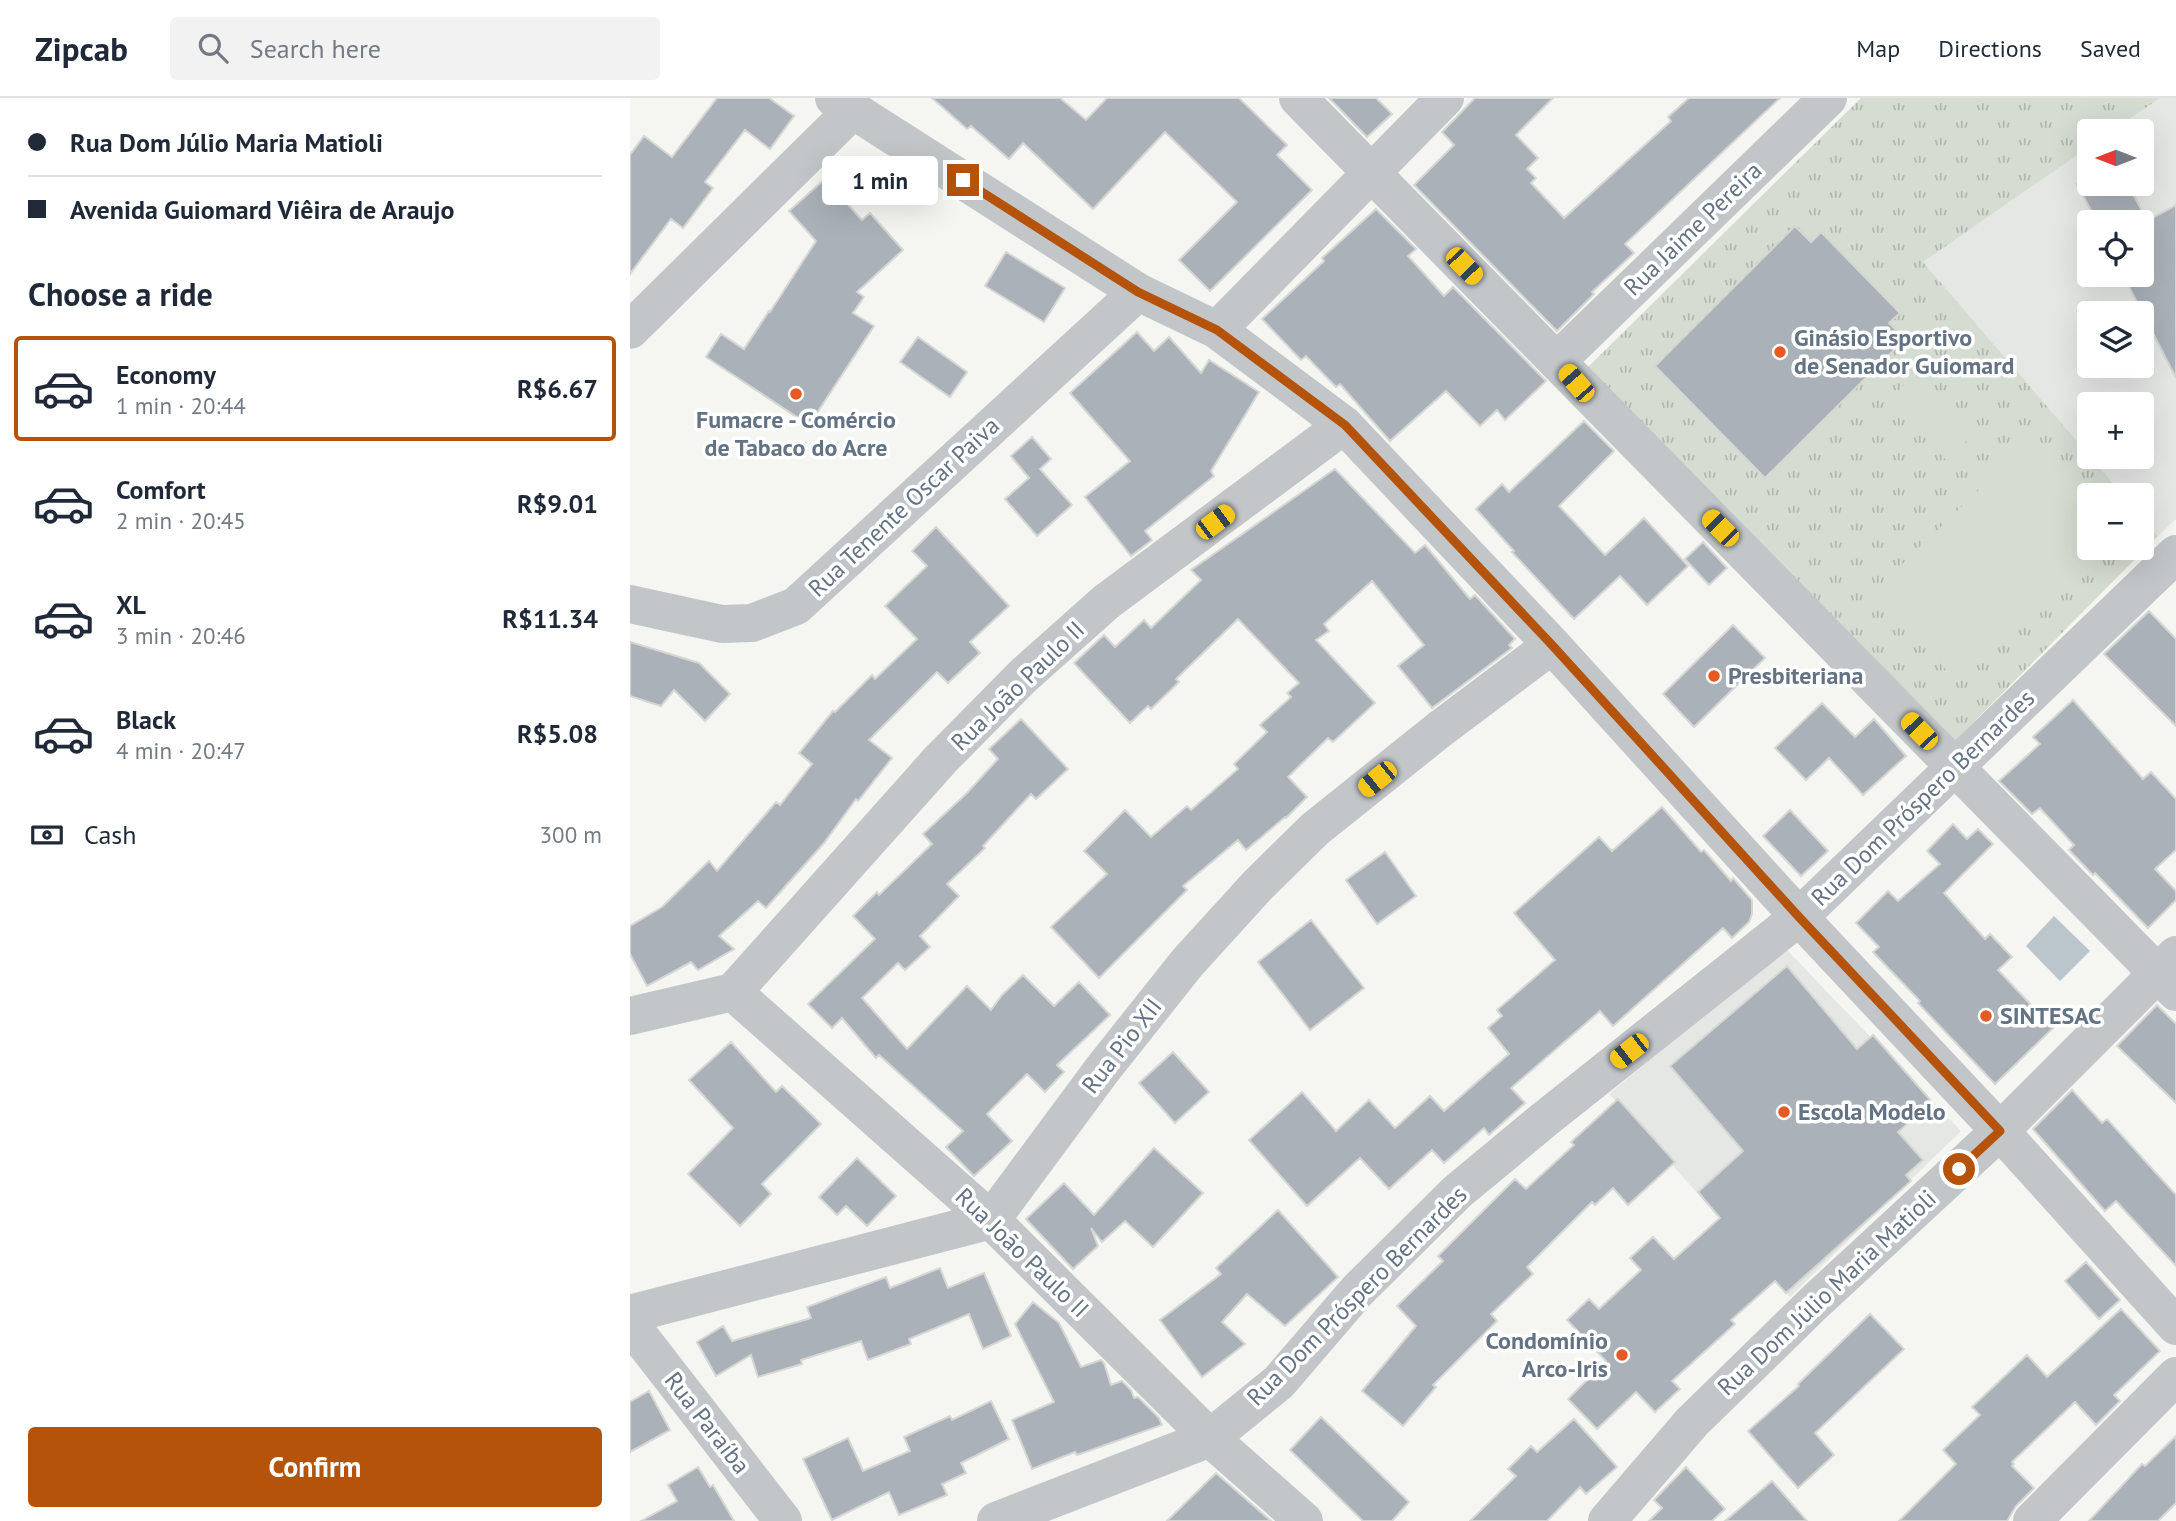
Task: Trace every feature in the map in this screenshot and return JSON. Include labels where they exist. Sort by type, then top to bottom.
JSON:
[{"type":"street","points":[[1298,98],[1955,768],[2170,973]]},
{"type":"street","points":[[1217,330],[1445,98]]},
{"type":"street","name":"Rua Jaime Pereira","points":[[1557,361],[1829,98]]},
{"type":"street","points":[[630,330],[844,104],[1138,292],[1217,330],[1345,425],[1552,645],[2176,1326]]},
{"type":"street","name":"Rua Tenente Oscar Paiva","points":[[630,604],[722,624],[752,623],[796,606],[1138,292]]},
{"type":"street","name":"Rua João Paulo II","points":[[1304,1521],[1210,1438],[991,1220],[733,992],[941,759],[1023,676],[1106,602],[1345,425]]},
{"type":"street","name":"Rua Dom Próspero Bernardes","points":[[996,1521],[1210,1438],[1279,1382],[1357,1291],[1457,1192],[1799,917],[2176,554]]},
{"type":"street","name":"Rua Pio XII","points":[[991,1220],[1102,1069],[1187,963],[1258,885],[1315,830],[1440,729],[1552,645]]},
{"type":"street","name":"Rua Dom Júlio Maria Matioli","points":[[1607,1521],[1692,1422],[1815,1302],[2170,973]]},
{"type":"street","points":[[630,1016],[733,992]]},
{"type":"street","points":[[630,1314],[991,1220]]},
{"type":"street","name":"Rua Paraíba","points":[[630,1324],[783,1521]]},
{"type":"street","points":[[2032,1521],[2176,1376]]},
{"type":"shaded area","points":[[2160,98],[2176,98],[2176,519],[2158,536],[2154,531],[2154,483],[2113,483],[2100,469],[2154,469],[2154,392],[2077,392],[2077,442],[1923,262],[2077,155],[2077,196],[2154,196],[2154,119],[2129,119]]},
{"type":"shaded area","points":[[2054,916],[2090,951],[2060,981],[2026,946]]},
{"type":"shaded area","name":"Escola Modelo","points":[[1785,948],[1961,1131],[1790,1297],[1609,1094]]},
{"type":"green space","points":[[1861,98],[2160,98],[2129,119],[2077,119],[2077,155],[1923,262],[2077,441],[2077,469],[2101,469],[2113,483],[2077,483],[2077,560],[2134,560],[1951,745],[1585,370]]},
{"type":"green space","points":[[1917,372],[1975,433],[1946,460],[1889,400]]},
{"type":"green space","points":[[2032,439],[2077,488],[2079,560],[1956,680],[1872,593]]},
{"type":"building","points":[[717,98],[769,98],[794,116],[770,149],[745,130],[705,182],[713,188],[683,228],[671,219],[630,274],[630,155],[644,136],[672,157]]},
{"type":"building","points":[[932,98],[1060,98],[1086,120],[1107,98],[1239,98],[1287,145],[1277,155],[1312,190],[1210,291],[1179,260],[1237,202],[1165,132],[1093,209],[1023,143],[1009,159],[971,126],[967,129]]},
{"type":"building","points":[[1329,98],[1376,98],[1392,114],[1367,137]]},
{"type":"building","points":[[1475,98],[1553,98],[1516,135],[1538,158],[1527,169],[1536,178],[1531,183],[1564,218],[1671,121],[1668,117],[1689,98],[1780,98],[1625,244],[1634,253],[1592,292],[1594,294],[1557,331],[1414,185],[1454,145],[1442,132]]},
{"type":"building","points":[[825,179],[862,220],[870,213],[903,250],[857,292],[864,297],[853,313],[874,326],[809,425],[706,357],[721,334],[744,349],[770,312],[816,241],[789,211]]},
{"type":"building","points":[[2083,196],[2134,196],[2141,210],[2091,210]]},
{"type":"building","points":[[2176,205],[2176,378],[2154,335],[2154,301],[2136,301],[2129,287],[2154,287],[2154,217]]},
{"type":"building","points":[[1376,209],[1416,249],[1408,256],[1444,296],[1453,287],[1546,381],[1505,420],[1497,410],[1480,426],[1446,391],[1390,441],[1340,384],[1336,387],[1306,356],[1301,360],[1262,319],[1324,261],[1322,258]]},
{"type":"building","name":"Ginásio Esportivo de Senador Guiomard","points":[[1795,226],[1811,242],[1821,232],[1900,313],[1889,323],[1905,339],[1765,478],[1655,366]]},
{"type":"building","points":[[1006,252],[1065,288],[1044,322],[985,286]]},
{"type":"building","points":[[1137,332],[1154,351],[1169,337],[1201,373],[1209,360],[1259,392],[1211,471],[1214,476],[1145,531],[1152,540],[1131,556],[1085,497],[1130,461],[1070,393]]},
{"type":"building","points":[[918,337],[967,372],[950,397],[900,362]]},
{"type":"building","points":[[1584,421],[1614,451],[1559,506],[1605,555],[1644,518],[1688,566],[1647,605],[1620,576],[1574,619],[1476,509],[1502,484],[1509,492]]},
{"type":"building","points":[[1032,437],[1051,459],[1040,469],[1072,505],[1037,536],[1005,499],[1029,478],[1011,456]]},
{"type":"building","points":[[1335,469],[1415,553],[1425,545],[1470,599],[1475,595],[1515,639],[1509,645],[1512,648],[1432,708],[1398,666],[1424,645],[1372,581],[1324,624],[1329,631],[1316,640],[1375,703],[1333,742],[1328,738],[1288,777],[1307,797],[1286,818],[1246,850],[1238,840],[1183,886],[1187,890],[1099,978],[1051,927],[1107,874],[1084,851],[1125,810],[1151,837],[1187,806],[1191,810],[1238,769],[1234,764],[1267,732],[1260,725],[1291,697],[1287,693],[1299,683],[1238,619],[1176,679],[1179,682],[1151,709],[1148,706],[1130,723],[1074,663],[1104,635],[1115,647],[1144,620],[1151,628],[1201,580],[1191,570]]},
{"type":"building","points":[[936,527],[1009,606],[970,642],[980,653],[948,683],[937,672],[869,740],[892,758],[858,801],[856,799],[824,843],[766,908],[758,901],[719,936],[734,949],[698,970],[691,962],[647,986],[630,954],[630,926],[662,907],[709,861],[717,871],[776,802],[780,805],[812,764],[799,753],[833,711],[872,675],[875,679],[917,639],[885,606],[927,566],[912,551]]},
{"type":"building","points":[[1703,542],[1727,568],[1709,585],[1685,559]]},
{"type":"building","points":[[2149,611],[2176,639],[2176,726],[2104,654]]},
{"type":"building","name":"Presbiteriana","points":[[1733,625],[1765,658],[1694,727],[1663,694]]},
{"type":"building","points":[[630,642],[699,663],[730,694],[705,721],[674,690],[661,706],[630,696]]},
{"type":"building","points":[[2073,700],[2143,779],[2151,772],[2176,799],[2176,850],[2155,869],[2176,891],[2176,900],[2148,928],[2069,850],[2074,845],[2040,808],[2032,814],[1999,781],[2040,744],[2033,737]]},
{"type":"building","points":[[1822,703],[1855,737],[1874,719],[1906,756],[1863,795],[1829,758],[1806,780],[1775,748]]},
{"type":"building","points":[[1021,719],[1068,769],[1036,799],[1031,794],[983,846],[985,848],[947,884],[959,896],[920,936],[930,947],[905,970],[898,963],[862,998],[907,1049],[967,986],[991,1010],[1023,975],[1054,1006],[1079,982],[1110,1015],[1057,1065],[1064,1072],[1045,1092],[1027,1074],[987,1114],[1012,1141],[974,1176],[946,1147],[963,1131],[879,1055],[876,1058],[842,1018],[832,1028],[808,1004],[875,939],[853,916],[932,844],[923,834],[967,793],[998,759],[989,749]]},
{"type":"building","points":[[1662,807],[1701,852],[1704,850],[1752,900],[1749,922],[1732,938],[1723,928],[1613,1026],[1600,1011],[1511,1088],[1525,1103],[1489,1135],[1484,1128],[1444,1163],[1432,1150],[1389,1189],[1360,1158],[1307,1206],[1249,1140],[1302,1092],[1336,1131],[1369,1100],[1395,1128],[1430,1096],[1444,1111],[1509,1054],[1488,1028],[1502,1016],[1497,1010],[1555,960],[1514,913],[1599,837],[1612,851]]},
{"type":"building","points":[[1790,810],[1828,851],[1801,876],[1763,836]]},
{"type":"building","points":[[1953,824],[1967,839],[1978,829],[1993,844],[1944,893],[1985,939],[1990,934],[2012,957],[1998,970],[2053,1028],[1995,1084],[1873,952],[1879,947],[1856,923],[1888,891],[1898,901],[1940,864],[1927,851]]},
{"type":"building","points":[[1385,852],[1416,896],[1377,924],[1346,880]]},
{"type":"building","points":[[1311,920],[1364,988],[1310,1030],[1258,962]]},
{"type":"building","name":"Escola Modelo","points":[[1787,966],[1857,1049],[1873,1035],[1932,1102],[1898,1132],[1923,1160],[1906,1175],[1911,1181],[1786,1293],[1775,1281],[1731,1320],[1735,1324],[1672,1381],[1680,1389],[1655,1412],[1636,1392],[1597,1429],[1568,1399],[1606,1361],[1567,1320],[1589,1299],[1599,1309],[1641,1270],[1630,1258],[1653,1237],[1674,1259],[1720,1218],[1698,1192],[1743,1151],[1670,1066]]},
{"type":"building","points":[[2157,1005],[2176,1024],[2176,1103],[2117,1046]]},
{"type":"building","points":[[731,1042],[776,1092],[782,1086],[821,1124],[762,1184],[771,1194],[740,1226],[688,1174],[733,1128],[689,1080]]},
{"type":"building","points":[[1173,1052],[1209,1092],[1175,1123],[1139,1083]]},
{"type":"building","points":[[2072,1090],[2102,1123],[2107,1119],[2176,1195],[2176,1266],[2116,1201],[2105,1211],[2033,1129]]},
{"type":"building","points":[[1618,1099],[1675,1162],[1628,1205],[1613,1188],[1595,1205],[1592,1202],[1527,1267],[1533,1274],[1491,1314],[1497,1321],[1433,1385],[1436,1387],[1403,1426],[1362,1391],[1416,1326],[1397,1306],[1443,1261],[1438,1256],[1515,1179],[1526,1189],[1574,1145],[1571,1142]]},
{"type":"building","points":[[1154,1148],[1203,1193],[1153,1247],[1125,1221],[1102,1242],[1091,1228],[1098,1246],[1073,1269],[1026,1219],[1064,1183],[1094,1215]]},
{"type":"building","points":[[857,1158],[896,1196],[867,1226],[846,1206],[837,1215],[819,1197]]},
{"type":"building","points":[[1278,1210],[1338,1277],[1285,1326],[1247,1294],[1222,1322],[1245,1344],[1202,1377],[1160,1320],[1221,1274],[1216,1268]]},
{"type":"building","points":[[2086,1262],[2120,1300],[2099,1319],[2065,1281]]},
{"type":"building","points":[[940,1268],[948,1288],[984,1273],[1011,1336],[983,1349],[969,1314],[909,1339],[911,1344],[868,1360],[861,1341],[801,1360],[802,1364],[758,1377],[751,1355],[716,1376],[697,1342],[723,1326],[732,1341],[811,1318],[807,1307],[886,1277],[890,1288]]},
{"type":"building","points":[[1033,1302],[1059,1323],[1081,1367],[1101,1360],[1111,1385],[1122,1381],[1131,1390],[1134,1398],[1138,1397],[1159,1418],[1162,1425],[1077,1455],[1075,1452],[1032,1469],[1012,1420],[1054,1402],[1015,1324]]},
{"type":"building","points":[[2121,1309],[2160,1351],[2114,1395],[2120,1401],[2096,1425],[2075,1402],[2012,1462],[2012,1466],[2034,1488],[2016,1506],[2007,1521],[1899,1521],[1956,1464],[1943,1450],[1980,1415],[1972,1407],[2027,1355],[2047,1377]]},
{"type":"building","points":[[1870,1314],[1904,1349],[1815,1433],[1834,1455],[1798,1488],[1748,1431],[1799,1386],[1798,1384]]},
{"type":"building","points":[[649,1391],[670,1430],[630,1452],[630,1402]]},
{"type":"building","points":[[991,1401],[1009,1439],[961,1463],[966,1473],[942,1484],[947,1495],[899,1515],[889,1492],[832,1520],[803,1459],[848,1438],[863,1471],[910,1451],[904,1437],[950,1416],[952,1420]]},
{"type":"building","points":[[1321,1417],[1409,1502],[1392,1521],[1363,1521],[1290,1450]]},
{"type":"building","points":[[1574,1419],[1617,1467],[1586,1494],[1580,1487],[1547,1521],[1470,1521],[1516,1476],[1508,1469],[1531,1446],[1537,1452]]},
{"type":"building","points":[[2176,1436],[2176,1503],[2158,1521],[2089,1521],[2142,1464],[2145,1466]]},
{"type":"building","points":[[698,1467],[710,1487],[713,1485],[734,1521],[641,1521],[677,1501],[668,1485]]},
{"type":"building","points":[[1686,1467],[1725,1509],[1712,1521],[1649,1521],[1662,1508],[1654,1500]]},
{"type":"building","points":[[1216,1473],[1271,1521],[1167,1521]]},
{"type":"building","points":[[1772,1481],[1807,1521],[1725,1521]]},
{"type":"place","name":"Ginásio Esportivo de Senador Guiomard","points":[[1780,352]]},
{"type":"place","name":"Fumacre - Comércio de Tabaco do Acre","points":[[796,394]]},
{"type":"place","name":"Presbiteriana","points":[[1714,676]]},
{"type":"place","name":"SINTESAC","points":[[1986,1016]]},
{"type":"place","name":"Escola Modelo","points":[[1784,1112]]},
{"type":"place","name":"Condomínio Arco-Iris","points":[[1622,1355]]},
{"type":"route","points":[[963,180],[1138,292],[1217,330],[1345,425],[1552,645],[1799,917],[2000,1131],[1959,1169]]}]
